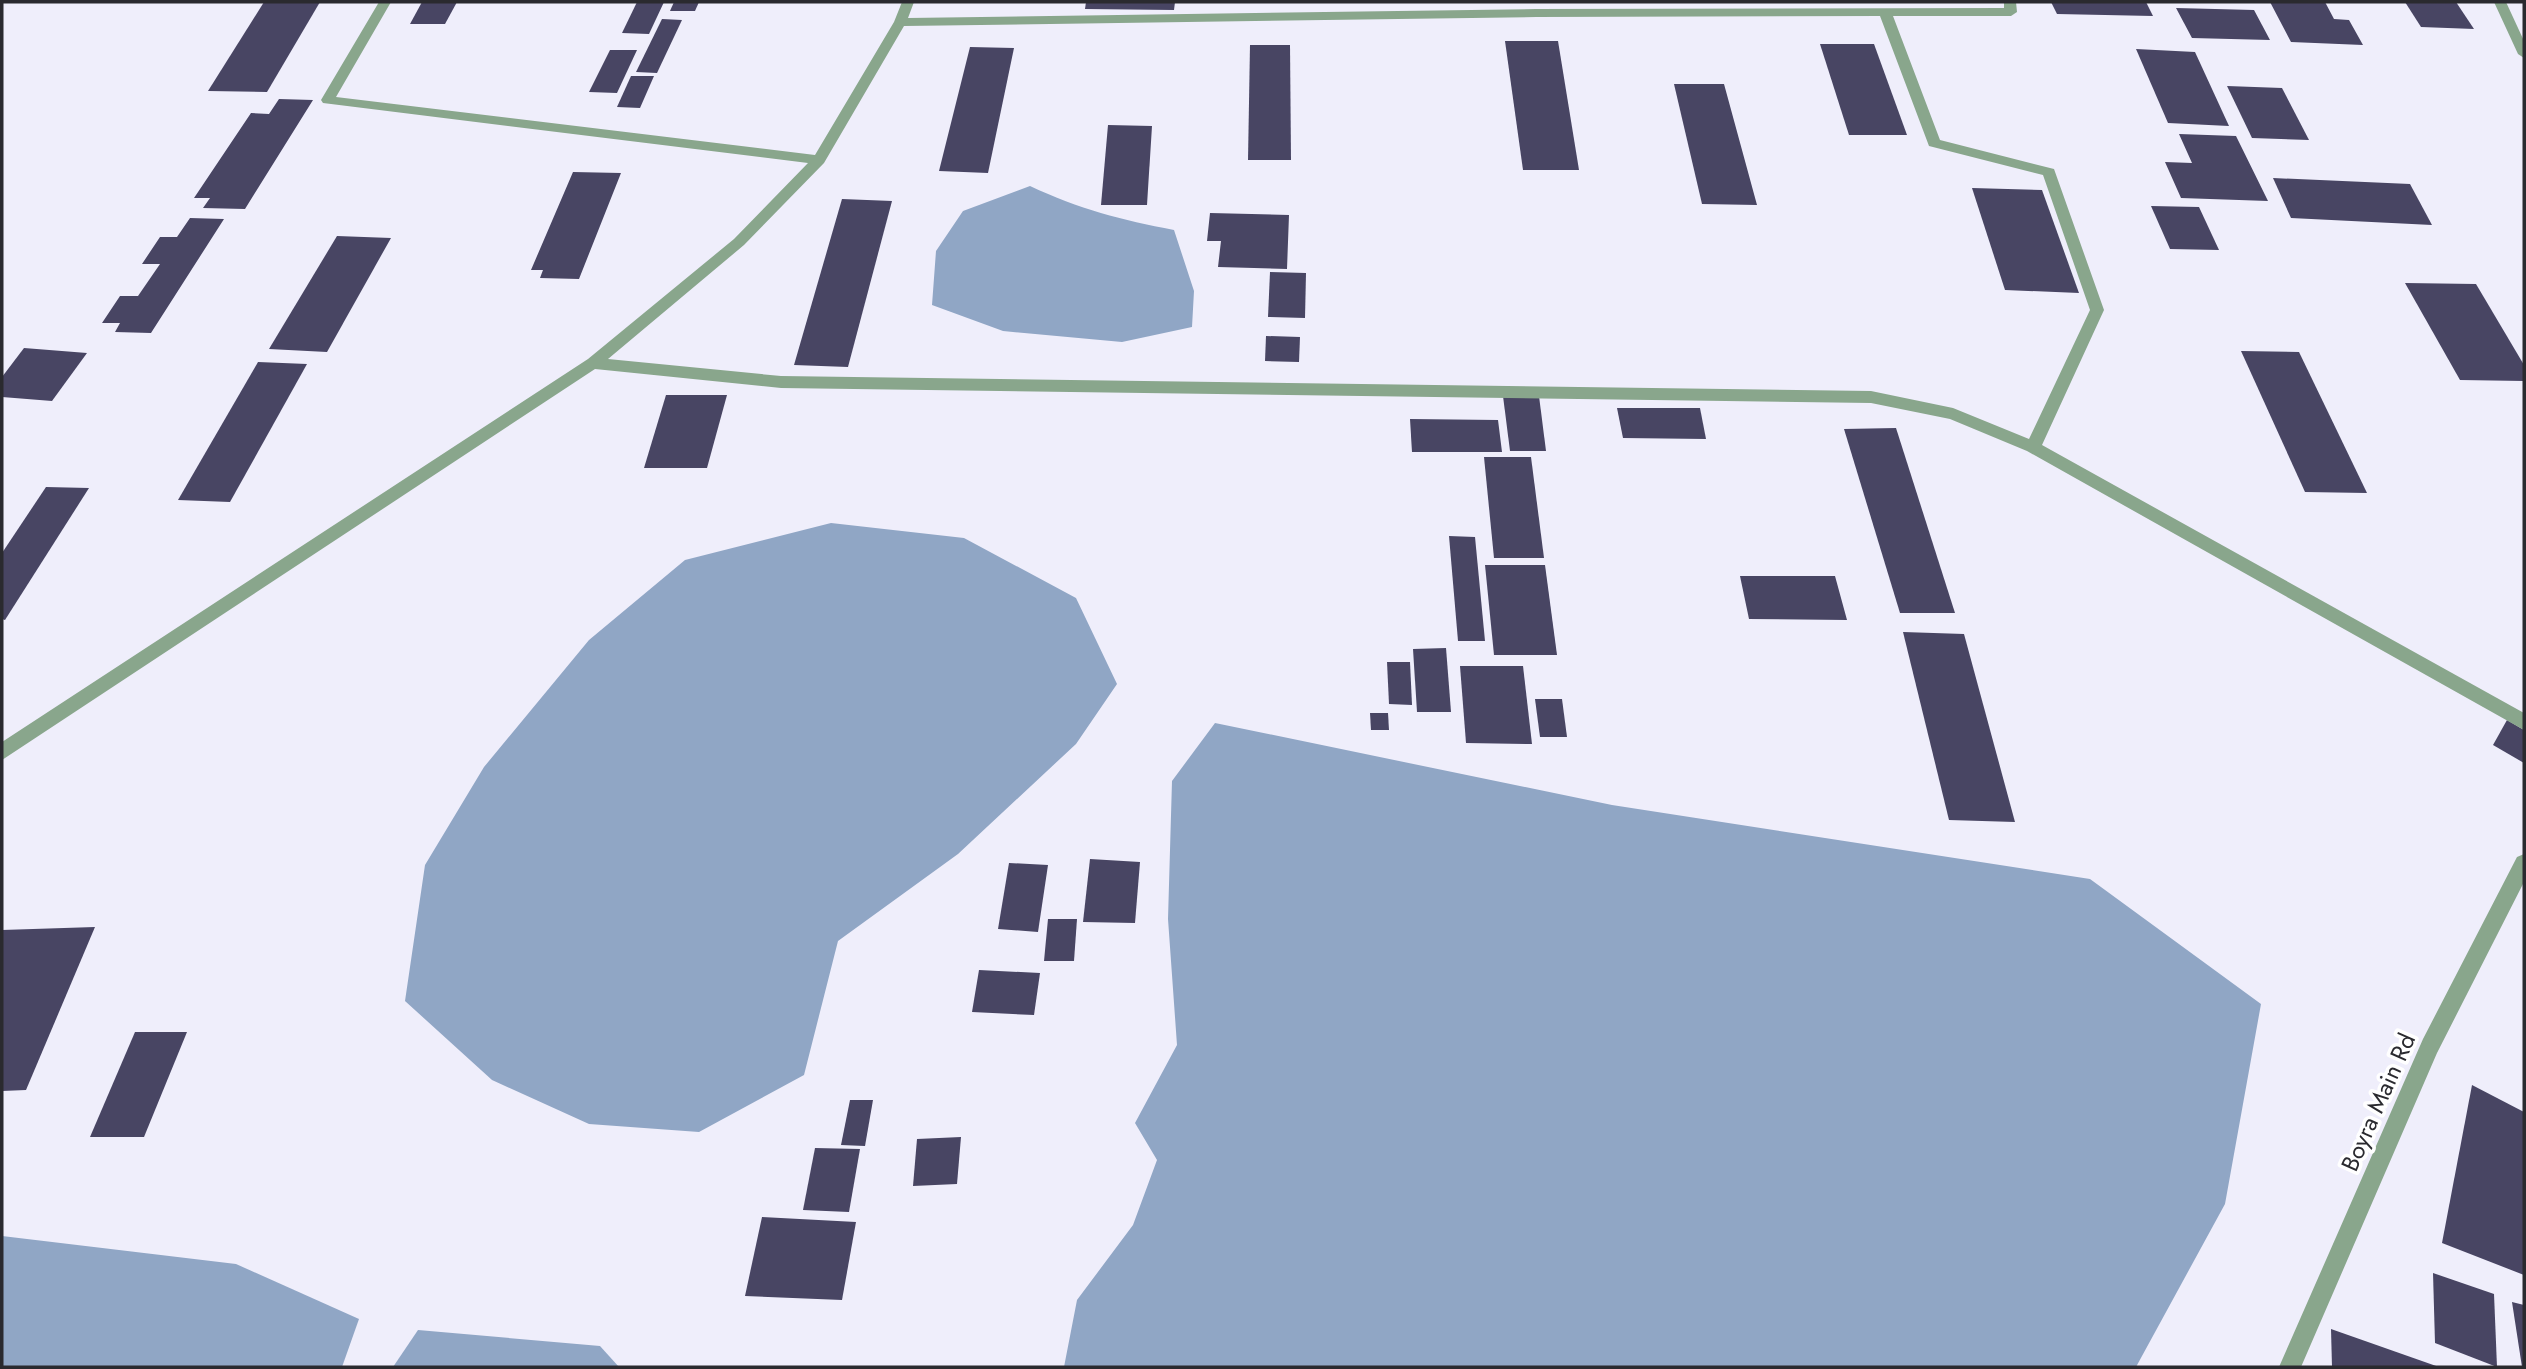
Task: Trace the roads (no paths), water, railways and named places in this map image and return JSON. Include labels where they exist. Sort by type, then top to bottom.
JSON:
[{"type":"street","points":[[385,2],[328,100],[819,160]]},
{"type":"street","points":[[2,752],[593,362],[739,242],[819,160],[900,22],[908,2]]},
{"type":"street","points":[[900,22],[1535,7],[2011,12],[2010,2]]},
{"type":"street","points":[[2500,2],[2524,54]]},
{"type":"street","points":[[1885,12],[1934,143],[2049,172],[2092,298],[2096,310],[2033,447]]},
{"type":"street","points":[[593,362],[780,382],[1141,389],[1463,389],[1871,397],[1953,414],[2033,447],[2524,722]]},
{"type":"street","name":"Boyra Main Rd","points":[[2290,1367],[2430,1046],[2524,863]]},
{"type":"water","points":[[1030,186],[1101,213],[1174,230],[1194,291],[1192,327],[1122,342],[1003,331],[932,305],[936,251],[963,211]]},
{"type":"water","points":[[831,523],[964,538],[1076,598],[1117,684],[1076,744],[958,854],[838,941],[804,1075],[699,1132],[589,1124],[492,1080],[405,1001],[425,865],[484,767],[589,640],[685,560]]},
{"type":"water","points":[[1215,723],[1612,805],[2090,879],[2261,1004],[2225,1204],[2136,1367],[1064,1367],[1077,1300],[1133,1225],[1157,1160],[1135,1123],[1177,1045],[1168,919],[1172,781]]},
{"type":"water","points":[[2,1236],[236,1264],[359,1319],[342,1367],[2,1367]]},
{"type":"water","points":[[418,1330],[600,1346],[619,1367],[393,1367]]}]
